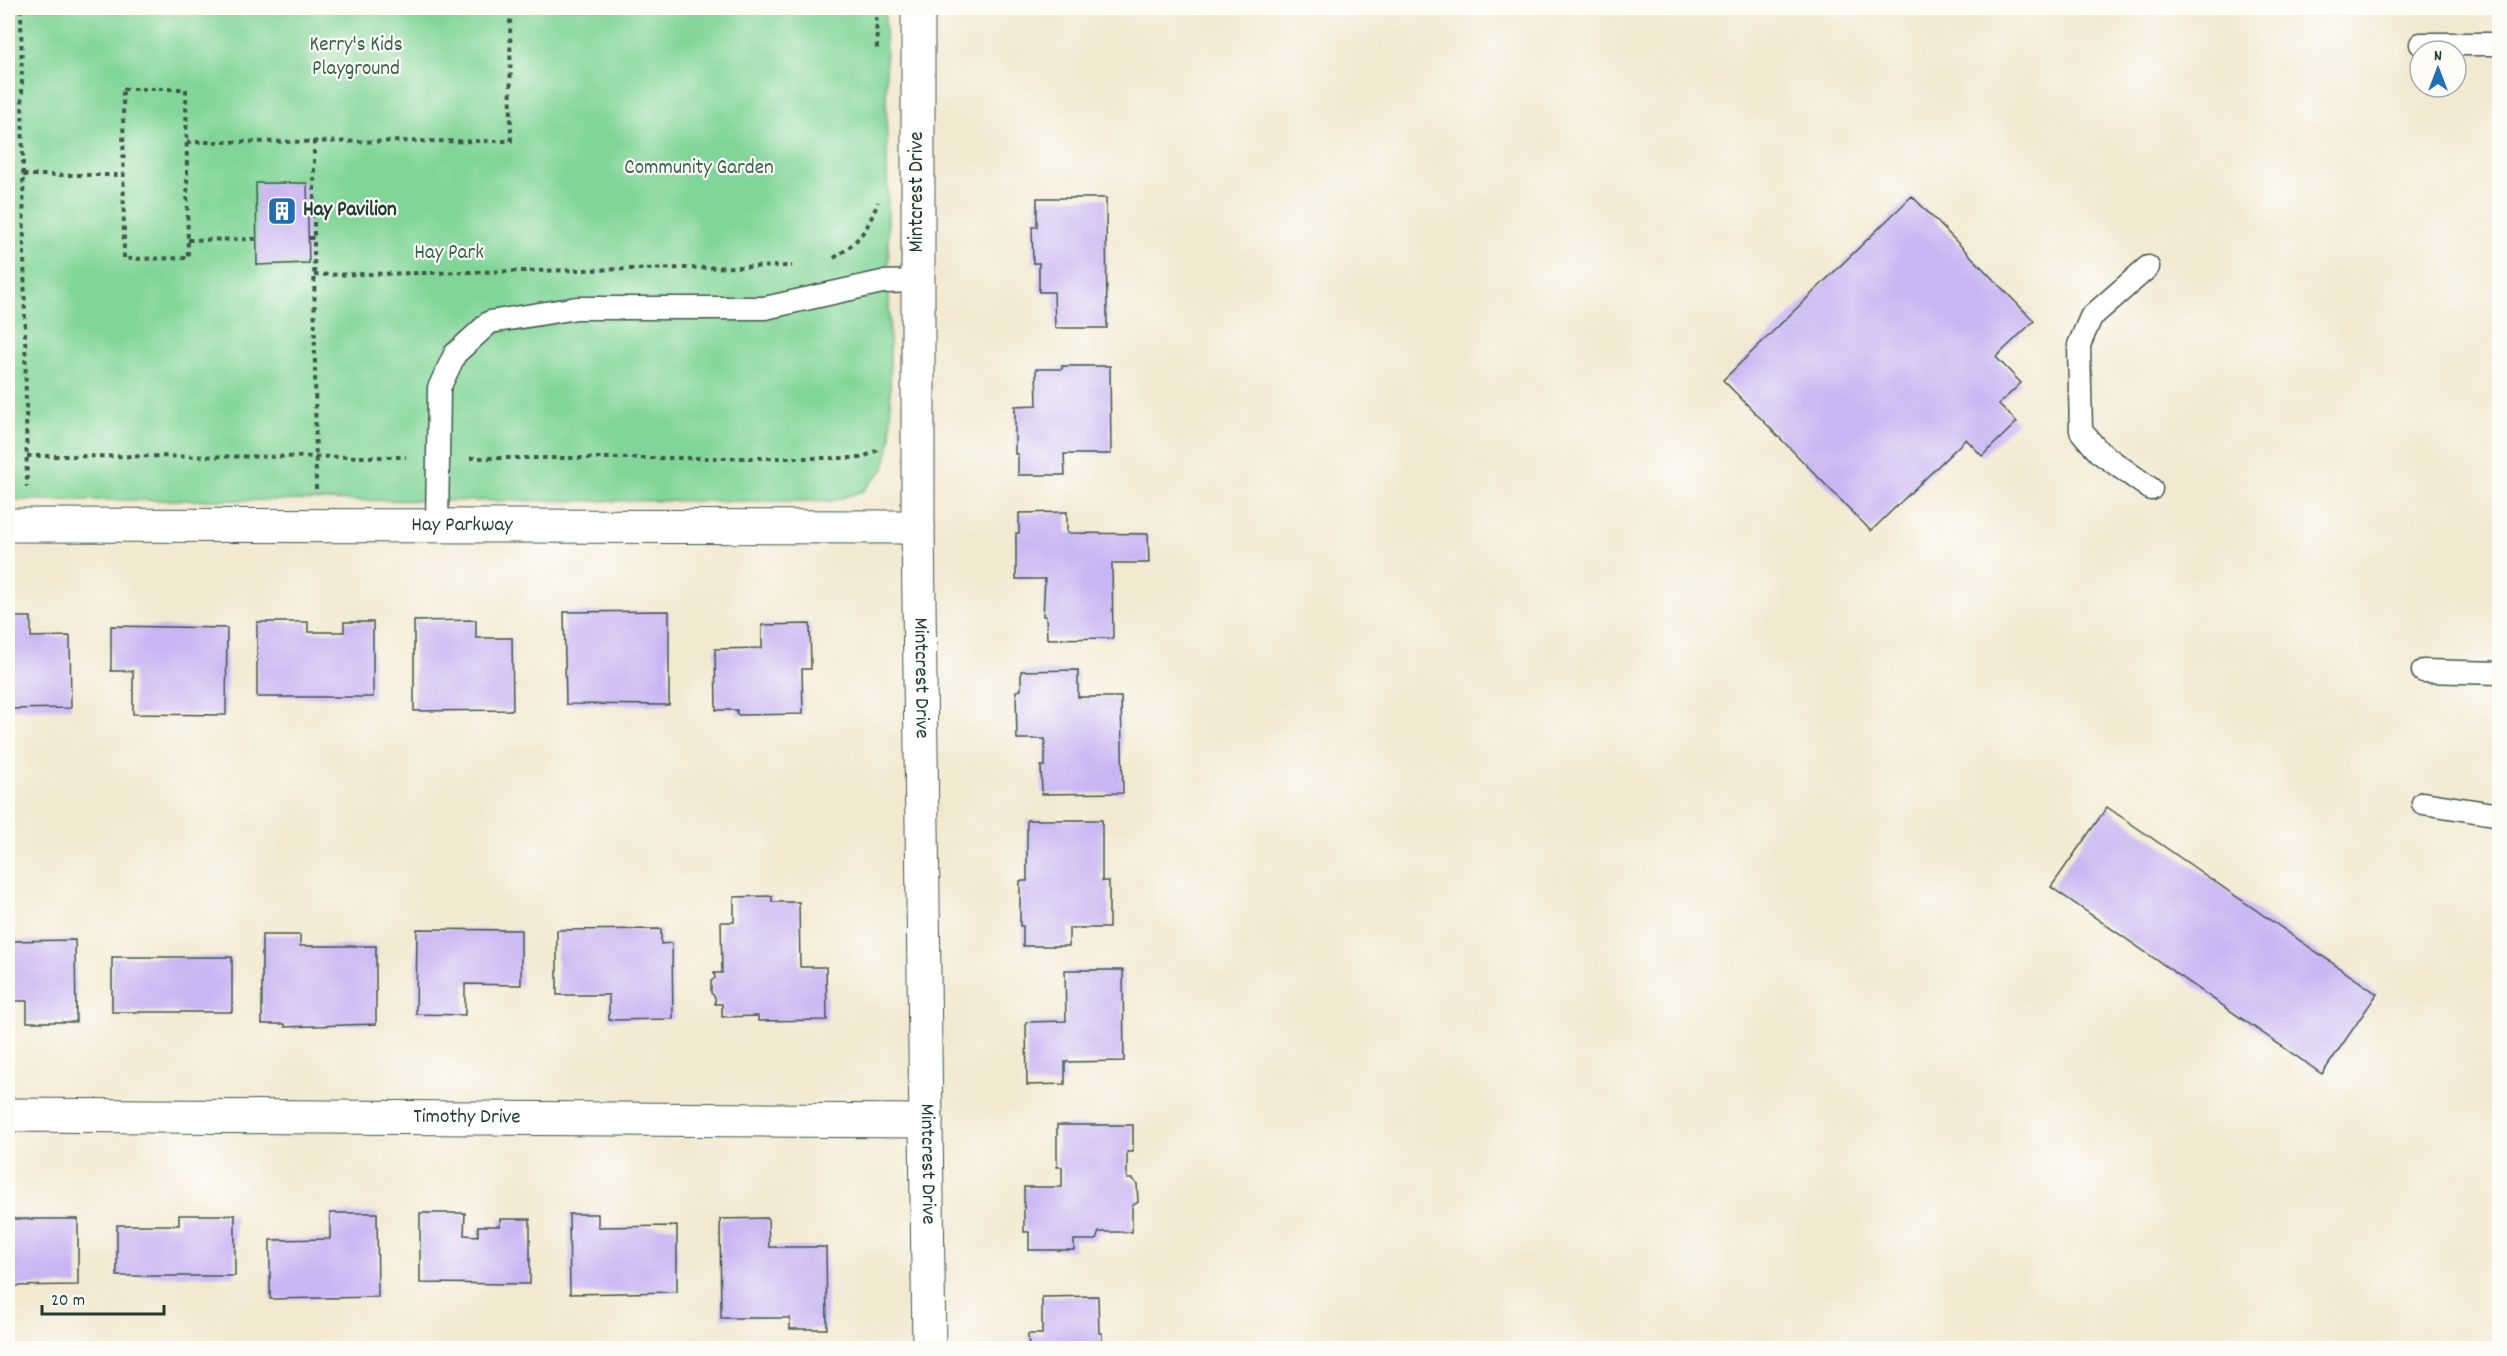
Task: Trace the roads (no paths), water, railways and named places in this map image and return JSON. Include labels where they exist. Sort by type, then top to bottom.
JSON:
[{"type":"street","name":"Mintcrest Drive","points":[[918,8],[918,527],[929,1348]]},
{"type":"street","name":"Hay Parkway","points":[[18,525],[918,527]]},
{"type":"street","name":"Timothy Drive","points":[[8,1115],[926,1120]]},
{"type":"lane","points":[[2468,44],[2499,44]]},
{"type":"lane","points":[[2148,267],[2091,317],[2079,345],[2081,431],[2099,452],[2151,489]]},
{"type":"lane","points":[[437,527],[440,458],[439,388],[455,354],[490,322],[577,308],[765,308],[882,282],[918,281]]},
{"type":"lane","points":[[2423,671],[2499,673]]},
{"type":"lane","points":[[2423,803],[2499,815]]},
{"type":"place","name":"Hay Pavilion","points":[[282,211]]},
{"type":"park label","name":"Kerry's Kids Playground","points":[[356,58]]},
{"type":"park label","name":"Community Garden","points":[[699,169]]},
{"type":"park label","name":"Hay Park","points":[[449,254]]}]
